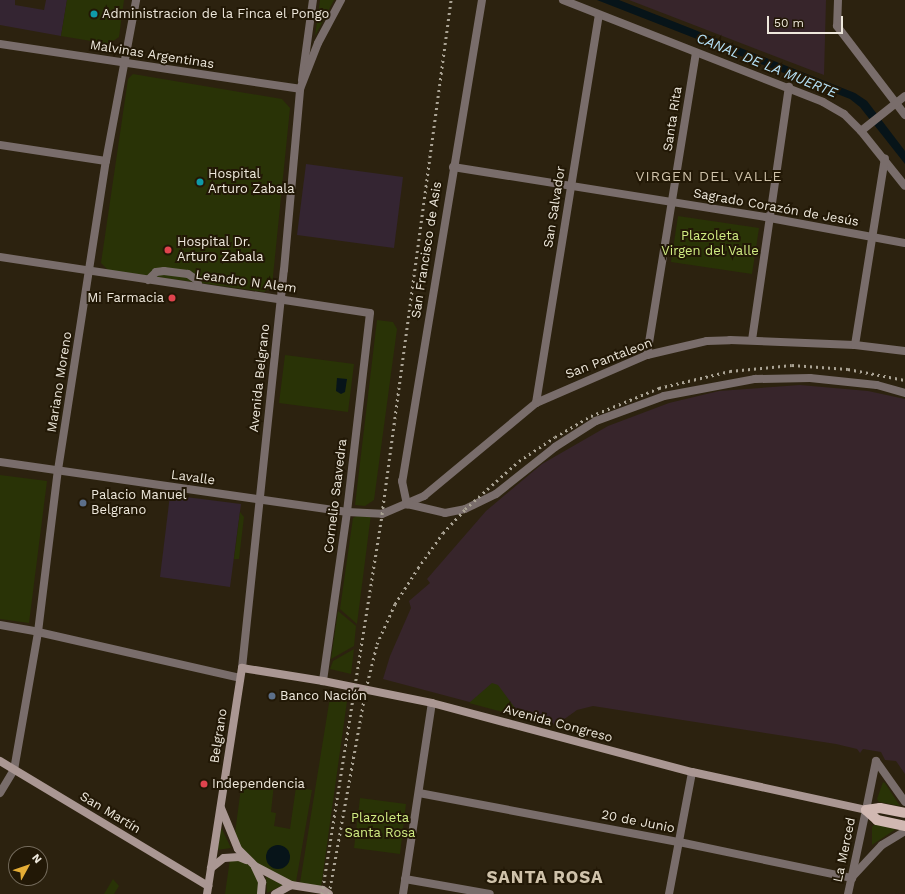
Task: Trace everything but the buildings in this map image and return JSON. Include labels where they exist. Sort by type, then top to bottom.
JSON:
[{"type":"main road","name":"Belgrano","points":[[208,890],[242,668]]},
{"type":"main road","name":"Avenida Congreso","points":[[242,668],[323,680],[432,703],[692,772],[866,810]]},
{"type":"main road","name":"San Martín","points":[[0,761],[208,890]]},
{"type":"main road","points":[[220,808],[238,849],[247,860],[255,866],[291,885],[323,890],[329,894]]},
{"type":"main road","points":[[866,810],[880,808],[905,813]]},
{"type":"main road","points":[[866,810],[878,820],[905,826]]},
{"type":"main road","points":[[211,868],[224,858],[238,857],[247,860]]},
{"type":"main road","points":[[255,866],[262,882],[261,894]]},
{"type":"main road","points":[[275,894],[291,885]]},
{"type":"street","name":"Mariano Moreno","points":[[14,770],[38,632],[58,470],[106,161],[136,0]]},
{"type":"street","points":[[300,89],[313,0]]},
{"type":"street","points":[[300,89],[318,43],[341,0]]},
{"type":"street","name":"San Francisco de Asis","points":[[407,504],[402,481],[453,167],[482,0]]},
{"type":"street","points":[[563,0],[599,16],[789,87],[844,114],[885,158],[905,186]]},
{"type":"street","points":[[838,0],[837,26],[905,115]]},
{"type":"street","name":"San Salvador","points":[[536,403],[570,186],[599,16]]},
{"type":"street","name":"Malvinas Argentinas","points":[[0,44],[300,89]]},
{"type":"street","name":"Santa Rita","points":[[647,355],[696,53]]},
{"type":"street","points":[[752,340],[789,87]]},
{"type":"street","name":"Avenida Belgrano","points":[[242,668],[258,500],[281,299],[300,89]]},
{"type":"street","points":[[861,131],[905,96]]},
{"type":"street","points":[[0,145],[106,161]]},
{"type":"street","points":[[855,345],[885,158]]},
{"type":"street","name":"Sagrado Corazón de Jesús","points":[[453,167],[770,218],[905,243]]},
{"type":"street","name":"Leandro N Alem","points":[[0,257],[370,313]]},
{"type":"street","name":"Cornelio Saavedra","points":[[323,680],[347,512],[370,313]]},
{"type":"street","name":"San Pantaleon","points":[[382,514],[424,496],[536,403],[647,355],[708,341],[752,340],[855,345],[905,351]]},
{"type":"street","points":[[407,504],[445,513],[465,509],[496,494],[555,447],[596,421],[664,396],[755,379],[802,378],[877,385],[905,393]]},
{"type":"street","name":"Lavalle","points":[[0,462],[258,500],[347,512],[382,514]]},
{"type":"street","points":[[0,625],[38,632],[240,678]]},
{"type":"street","points":[[403,894],[432,703]]},
{"type":"street","name":"La Merced","points":[[848,894],[876,761],[905,802]]},
{"type":"street","points":[[0,793],[14,770]]},
{"type":"street","points":[[669,894],[692,772]]},
{"type":"street","name":"20 de Junio","points":[[419,793],[679,842],[852,878]]},
{"type":"street","points":[[852,878],[872,854],[905,831]]},
{"type":"street","points":[[405,879],[490,894]]},
{"type":"shaded area","points":[[0,0],[15,0],[15,5],[44,10],[46,0],[67,0],[61,36],[0,25]]},
{"type":"shaded area","points":[[629,0],[826,0],[824,75]]},
{"type":"shaded area","points":[[306,164],[403,177],[394,248],[297,235]]},
{"type":"shaded area","points":[[800,385],[868,391],[905,399],[905,774],[896,761],[885,760],[881,752],[863,749],[860,753],[857,749],[836,744],[593,706],[577,710],[556,725],[383,679],[390,656],[411,608],[409,601],[430,583],[427,579],[486,511],[542,464],[608,426],[669,403],[719,391]]},
{"type":"shaded area","points":[[170,495],[241,504],[230,587],[160,577]]},
{"type":"green space","points":[[67,0],[124,0],[119,37],[109,44],[61,36]]},
{"type":"green space","points":[[320,0],[334,0],[315,36]]},
{"type":"green space","points":[[133,74],[282,99],[290,108],[272,286],[264,292],[108,270],[101,263],[128,79]]},
{"type":"green space","name":"Plazoleta Virgen del Valle","points":[[678,216],[759,228],[752,274],[671,262]]},
{"type":"green space","points":[[377,320],[393,322],[397,329],[374,500],[365,506],[355,505]]},
{"type":"green space","points":[[285,355],[354,364],[348,412],[279,403]]},
{"type":"green space","points":[[0,475],[47,481],[29,623],[0,619]]},
{"type":"green space","points":[[366,511],[371,514],[357,624],[340,609],[353,518]]},
{"type":"green space","points":[[240,512],[244,517],[239,559],[234,559]]},
{"type":"green space","points":[[338,611],[356,626],[354,646],[331,659]]},
{"type":"green space","points":[[354,649],[351,674],[330,669],[333,661]]},
{"type":"green space","points":[[492,683],[498,685],[515,708],[514,715],[469,703]]},
{"type":"green space","points":[[331,691],[348,694],[321,887],[300,883]]},
{"type":"green space","points":[[242,780],[274,784],[271,812],[276,813],[274,826],[290,829],[296,787],[312,790],[296,882],[288,881],[257,864],[240,848],[235,833]]},
{"type":"green space","points":[[883,782],[900,806],[879,802],[877,799]]},
{"type":"green space","name":"Plazoleta Santa Rosa","points":[[360,798],[406,804],[400,854],[354,848]]},
{"type":"green space","points":[[875,824],[896,829],[872,845],[872,827]]},
{"type":"green space","points":[[221,827],[231,848],[217,850]]},
{"type":"green space","points":[[230,859],[247,863],[259,876],[259,894],[225,894]]},
{"type":"green space","points":[[266,876],[283,885],[267,893]]},
{"type":"green space","points":[[113,879],[119,886],[114,894],[104,894]]},
{"type":"water","name":"CANAL DE LA MUERTE","points":[[597,0],[619,0],[855,93],[867,101],[905,151],[905,164],[860,107],[850,99]]},
{"type":"water","points":[[337,378],[347,379],[345,392],[341,394],[336,391]]},
{"type":"water","points":[[278,845],[286,849],[290,857],[286,865],[278,869],[270,865],[266,857],[270,849]]},
{"type":"railway","points":[[322,894],[382,514],[451,0]]},
{"type":"railway","points":[[329,894],[366,689],[377,644],[395,604],[418,568],[443,533],[465,509],[519,461],[555,437],[591,416],[659,388],[730,371],[792,365],[848,369],[905,380]]},
{"type":"place","name":"Administracion de la Finca el Pongo","points":[[94,14]]},
{"type":"place","name":"Hospital Arturo Zabala","points":[[200,182]]},
{"type":"place","name":"Hospital Dr. Arturo Zabala","points":[[168,250]]},
{"type":"place","name":"Mi Farmacia","points":[[172,298]]},
{"type":"place","name":"Palacio Manuel Belgrano","points":[[83,503]]},
{"type":"place","name":"Banco Nación","points":[[272,696]]},
{"type":"place","name":"Independencia","points":[[204,784]]},
{"type":"district","name":"VIRGEN DEL VALLE","points":[[709,176]]},
{"type":"district","name":"SANTA ROSA","points":[[545,878]]}]
